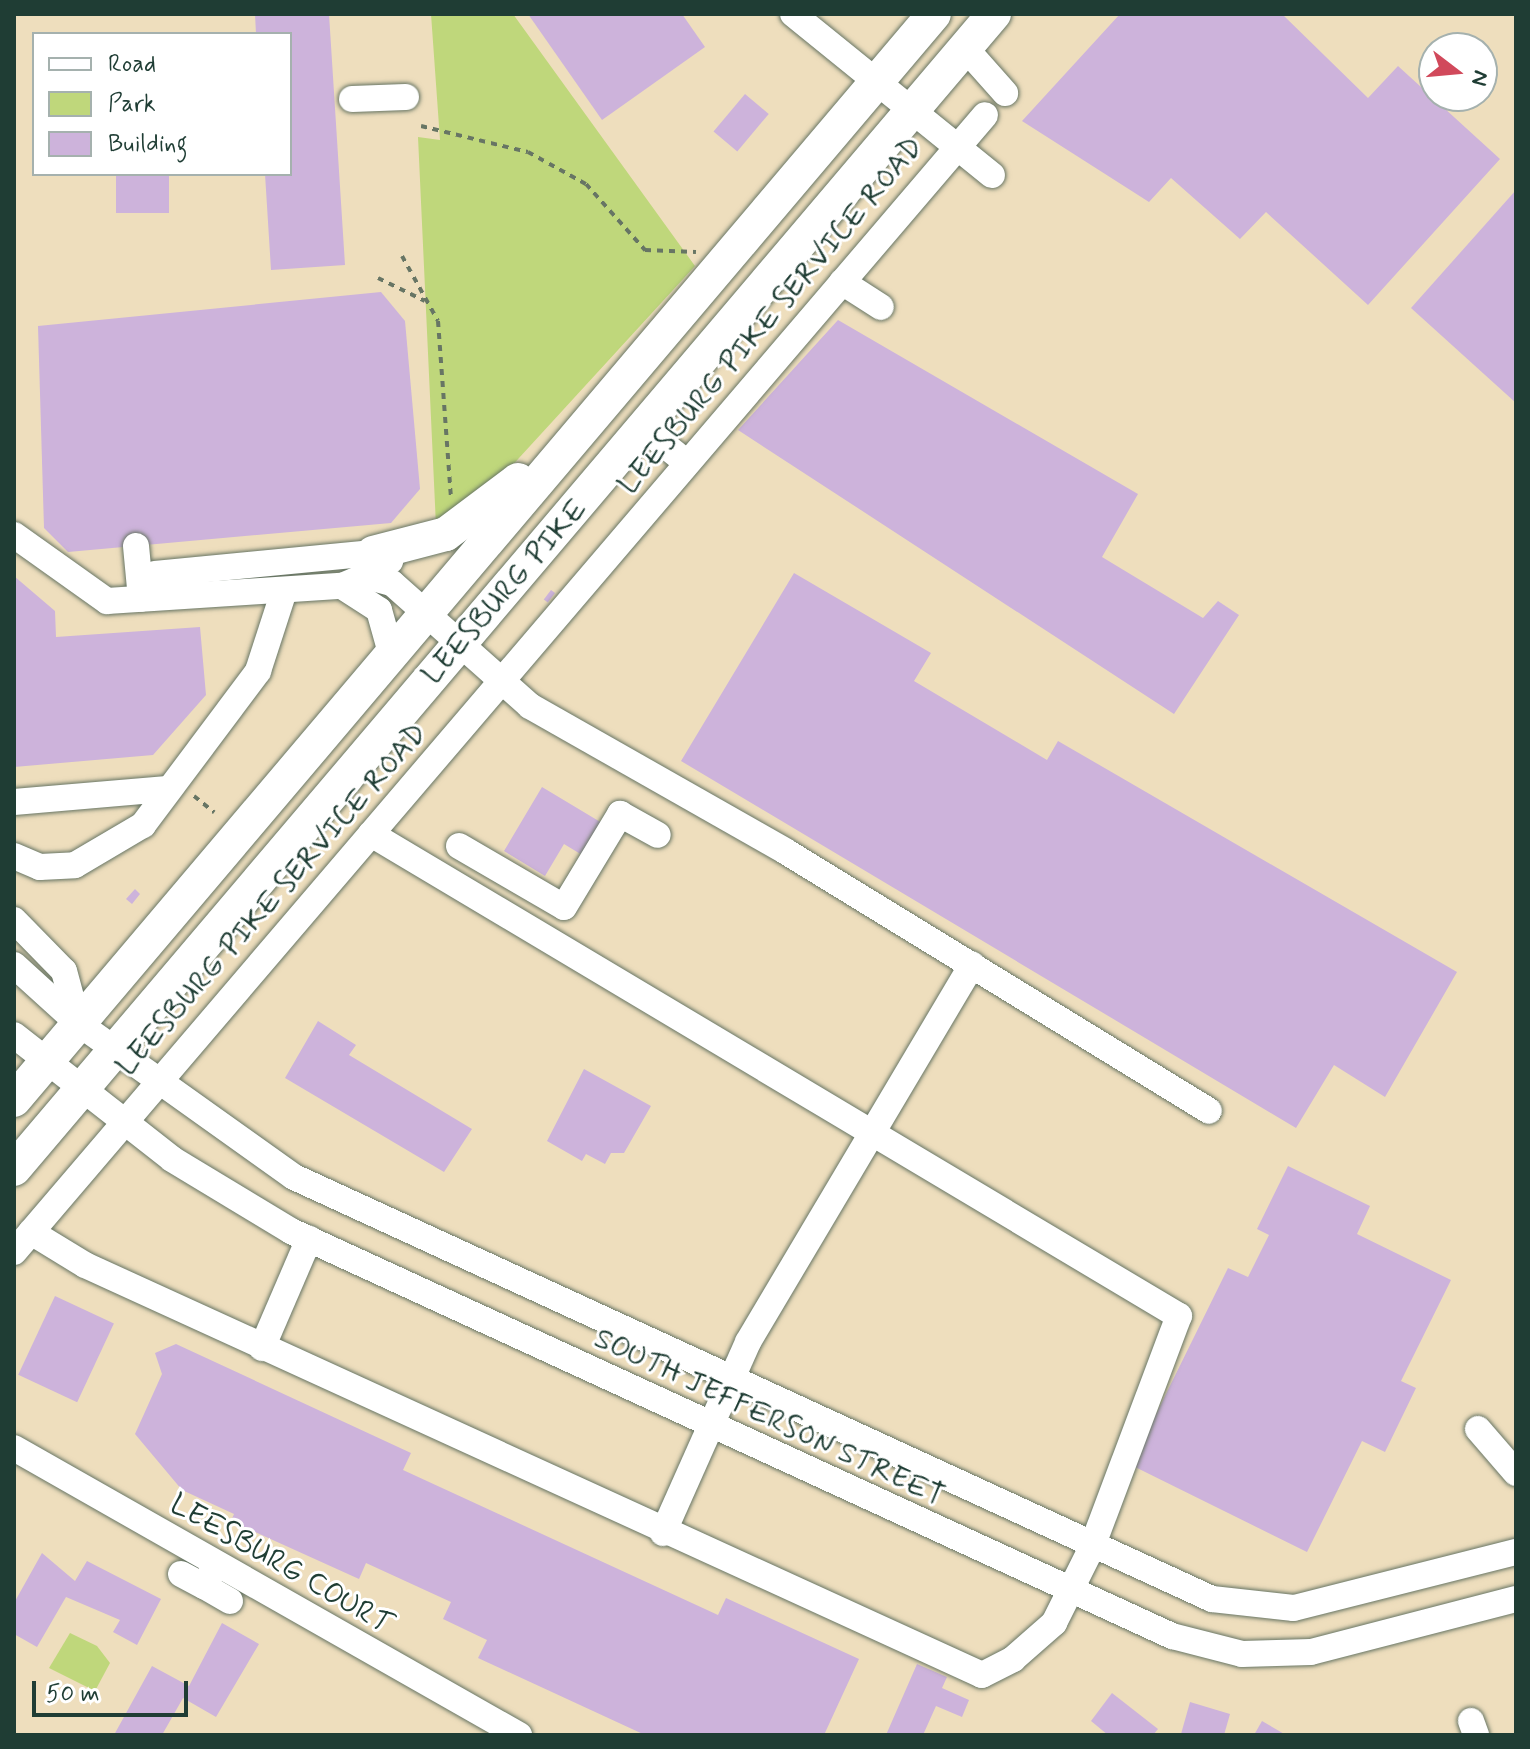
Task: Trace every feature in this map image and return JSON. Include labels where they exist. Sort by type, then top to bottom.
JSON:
[{"type":"main road","name":"LEESBURG PIKE","points":[[14,1100],[934,14]]},
{"type":"main road","name":"LEESBURG PIKE","points":[[14,1169],[119,1053],[994,14]]},
{"type":"main road","points":[[373,553],[446,534],[578,433]]},
{"type":"street","points":[[793,14],[912,111],[954,151],[992,175]]},
{"type":"street","points":[[966,49],[1005,93]]},
{"type":"street","points":[[352,99],[406,97]]},
{"type":"street","name":"LEESBURG PIKE SERVICE ROAD","points":[[14,1252],[985,115]]},
{"type":"street","points":[[842,282],[881,307]]},
{"type":"street","points":[[645,429],[687,463]]},
{"type":"street","points":[[14,535],[107,601],[284,591],[381,579],[425,612],[498,685],[972,964],[1209,1111]]},
{"type":"street","points":[[136,546],[141,599]]},
{"type":"street","points":[[155,574],[373,553],[410,578],[425,612]]},
{"type":"street","points":[[342,586],[379,610],[391,653]]},
{"type":"street","points":[[14,856],[40,867],[75,865],[110,850],[143,825],[258,671],[284,591]]},
{"type":"street","points":[[14,802],[167,789]]},
{"type":"street","points":[[459,846],[564,907],[620,814],[658,835]]},
{"type":"street","points":[[31,1232],[55,1251],[262,1348],[663,1533],[982,1675],[1013,1659],[1054,1623],[1092,1547],[1179,1316],[870,1135],[371,834]]},
{"type":"street","points":[[14,920],[64,971],[78,1023]]},
{"type":"street","points":[[663,1533],[733,1382],[748,1342],[972,964]]},
{"type":"street","name":"SOUTH JEFFERSON STREET","points":[[19,972],[78,1023],[294,1177],[733,1382],[1212,1599],[1294,1608],[1516,1552]]},
{"type":"street","name":"SOUTH JEFFERSON STREET","points":[[14,1035],[222,1193],[309,1239],[1070,1592],[1210,1649],[1279,1655],[1516,1599]]},
{"type":"street","points":[[262,1348],[309,1239]]},
{"type":"street","points":[[1478,1429],[1516,1473]]},
{"type":"street","name":"LEESBURG COURT","points":[[17,1457],[201,1575],[323,1634],[511,1733]]},
{"type":"street","points":[[201,1575],[230,1601]]},
{"type":"path","points":[[421,126],[528,152],[586,184],[645,250],[699,254]]},
{"type":"path","points":[[402,256],[438,321],[450,506]]},
{"type":"path","points":[[378,278],[427,303]]},
{"type":"path","points":[[196,797],[214,812]]},
{"type":"green space","points":[[431,14],[513,14],[695,266],[498,481],[436,526],[418,137],[440,140]]},
{"type":"green space","points":[[70,1633],[97,1646],[110,1663],[95,1691],[49,1668]]},
{"type":"building","points":[[255,14],[329,14],[345,265],[271,270],[265,176],[292,176],[292,32],[256,32]]},
{"type":"building","points":[[528,14],[682,14],[705,47],[602,120]]},
{"type":"building","points":[[1120,14],[1282,14],[1368,98],[1398,66],[1418,84],[1418,112],[1448,112],[1500,159],[1368,305],[1266,212],[1240,239],[1171,178],[1149,202],[1022,121]]},
{"type":"building","points":[[745,94],[769,114],[737,151],[714,132]]},
{"type":"building","points":[[116,176],[169,176],[169,213],[116,213]]},
{"type":"building","points":[[1516,190],[1516,403],[1411,308]]},
{"type":"building","points":[[381,292],[405,321],[420,489],[391,523],[68,552],[44,528],[38,326]]},
{"type":"building","points":[[838,320],[1138,494],[1102,557],[1203,618],[1218,601],[1239,615],[1174,714],[738,430]]},
{"type":"building","points":[[794,573],[931,653],[914,681],[1047,760],[1058,741],[1457,972],[1385,1097],[1334,1065],[1296,1128],[681,761]]},
{"type":"building","points":[[14,576],[55,611],[56,637],[200,627],[206,695],[153,755],[14,767]]},
{"type":"building","points":[[551,590],[555,593],[548,603],[544,600]]},
{"type":"building","points":[[542,787],[607,826],[587,858],[564,844],[545,876],[504,851]]},
{"type":"building","points":[[135,889],[140,894],[132,904],[126,899]]},
{"type":"building","points":[[318,1021],[356,1045],[349,1055],[472,1129],[444,1172],[285,1078]]},
{"type":"building","points":[[584,1069],[651,1106],[624,1153],[611,1153],[605,1164],[586,1154],[582,1161],[547,1141]]},
{"type":"building","points":[[1288,1166],[1370,1206],[1357,1234],[1451,1280],[1401,1381],[1416,1388],[1385,1452],[1362,1441],[1307,1552],[1131,1465],[1228,1268],[1248,1277],[1269,1235],[1257,1229]]},
{"type":"building","points":[[55,1296],[114,1323],[77,1402],[18,1375]]},
{"type":"building","points":[[176,1344],[411,1453],[403,1470],[718,1615],[726,1598],[859,1659],[824,1735],[645,1735],[478,1658],[487,1640],[443,1619],[451,1602],[366,1563],[359,1579],[231,1521],[234,1514],[182,1490],[135,1434],[162,1374],[155,1353]]},
{"type":"building","points":[[42,1553],[75,1581],[87,1561],[161,1599],[137,1645],[113,1632],[120,1620],[66,1597],[37,1647],[14,1634],[14,1603]]},
{"type":"building","points":[[222,1623],[259,1644],[216,1717],[183,1698],[162,1735],[114,1735],[152,1666],[189,1686]]},
{"type":"building","points":[[917,1664],[947,1677],[942,1688],[969,1700],[962,1717],[936,1706],[923,1735],[886,1735]]},
{"type":"building","points":[[1112,1693],[1158,1729],[1153,1735],[1108,1735],[1091,1721]]},
{"type":"building","points":[[1190,1702],[1230,1714],[1224,1735],[1181,1734]]},
{"type":"building","points":[[1262,1721],[1286,1735],[1254,1735]]}]
